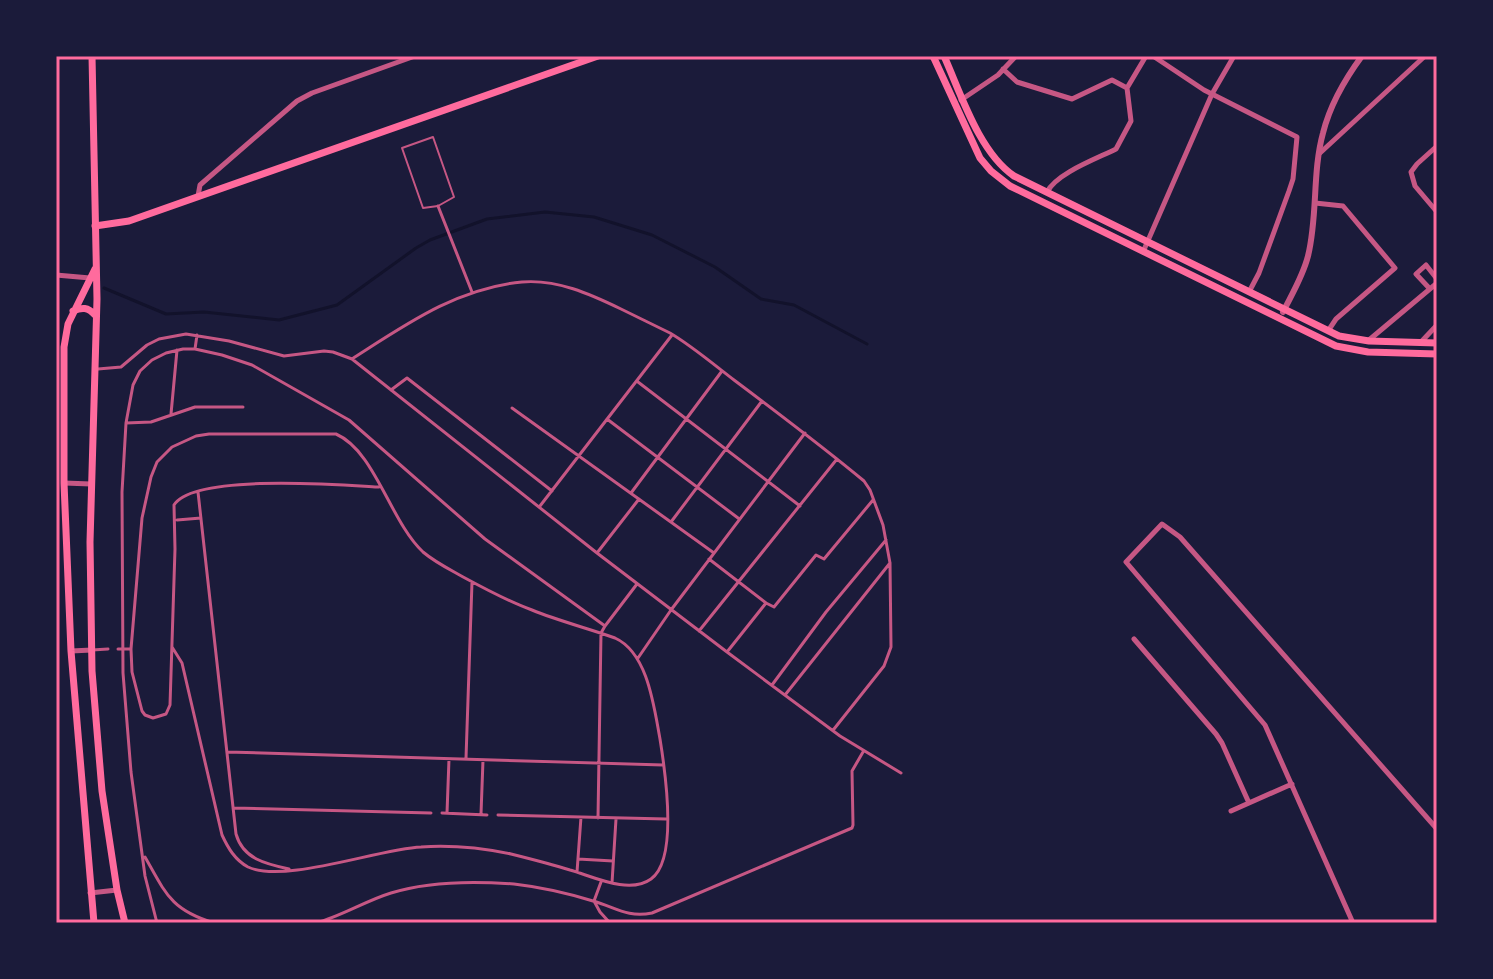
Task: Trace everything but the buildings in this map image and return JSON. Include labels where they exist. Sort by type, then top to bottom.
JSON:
[{"type":"main road","points":[[92,56],[96,267],[90,542],[92,671],[102,791],[125,923]]},
{"type":"main road","points":[[95,226],[129,221],[598,56]]},
{"type":"main road","points":[[933,56],[980,158],[1001,180],[1336,346],[1368,352],[1437,354]]},
{"type":"main road","points":[[944,56],[984,143],[1003,168],[1014,176],[1339,336],[1369,341],[1437,343]]},
{"type":"main road","points":[[94,923],[71,651],[64,483],[64,347],[73,311],[96,267]]},
{"type":"main road","points":[[73,311],[85,308],[96,316]]},
{"type":"main road","points":[[1336,346],[1339,336]]},
{"type":"street","points":[[198,197],[200,185],[297,101],[415,56]]},
{"type":"street","points":[[954,103],[980,89],[1016,56]]},
{"type":"street","points":[[1047,192],[1061,176],[1116,149],[1131,121],[1127,88],[1146,56]]},
{"type":"street","points":[[1153,56],[1212,94],[1297,137],[1293,179],[1259,273],[1249,292]]},
{"type":"street","points":[[1143,252],[1212,94],[1234,56]]},
{"type":"street","points":[[1279,319],[1301,278],[1308,257],[1322,134],[1347,76],[1362,56]]},
{"type":"street","points":[[1319,154],[1425,56]]},
{"type":"street","points":[[1003,69],[1017,82],[1072,99],[1112,80],[1127,88]]},
{"type":"street","points":[[1437,146],[1411,172],[1415,186],[1437,212]]},
{"type":"street","points":[[1315,203],[1343,206],[1395,268],[1336,319],[1328,331]]},
{"type":"street","points":[[438,206],[472,292]]},
{"type":"street","points":[[1369,341],[1428,291],[1437,281],[1426,265],[1416,274],[1428,291]]},
{"type":"street","points":[[56,275],[90,278]]},
{"type":"street","points":[[352,359],[415,318],[472,292],[523,282],[566,286],[594,296],[672,335],[805,433],[864,481],[874,499],[890,563],[891,647],[884,666],[833,731]]},
{"type":"street","points":[[1420,342],[1437,325]]},
{"type":"street","points":[[96,369],[121,367],[135,353],[159,339],[186,334],[284,356],[324,351],[352,359],[671,610],[833,731],[901,773]]},
{"type":"street","points":[[195,349],[197,335]]},
{"type":"street","points":[[540,507],[672,335]]},
{"type":"street","points":[[157,923],[148,892],[131,772],[120,649],[126,423],[131,395],[140,371],[152,360],[177,350],[195,349],[222,355],[252,365],[349,420],[485,539],[605,626]]},
{"type":"street","points":[[171,415],[177,350]]},
{"type":"street","points":[[631,493],[722,371]]},
{"type":"street","points":[[391,390],[407,378],[552,491]]},
{"type":"street","points":[[637,381],[800,506]]},
{"type":"street","points":[[671,522],[762,401]]},
{"type":"street","points":[[126,423],[151,422],[195,407],[243,407]]},
{"type":"street","points":[[512,408],[714,553]]},
{"type":"street","points":[[607,419],[739,519]]},
{"type":"street","points":[[637,659],[805,433]]},
{"type":"street","points":[[172,647],[182,663],[219,826],[237,859],[250,868],[291,870],[397,850],[434,847],[511,854],[577,872],[601,882],[642,884],[657,874],[667,849],[663,765],[649,689],[632,649],[601,633],[529,609],[441,565],[417,546],[402,527],[379,487],[360,454],[336,434],[209,434],[196,436],[172,447],[161,457],[153,469],[145,503],[131,649],[132,672],[142,711],[153,718],[166,714],[170,705],[174,505],[177,500],[218,486],[240,484],[379,487]]},
{"type":"street","points":[[699,631],[837,459]]},
{"type":"street","points":[[64,483],[92,484]]},
{"type":"street","points":[[198,492],[236,834],[245,852],[258,861],[291,870]]},
{"type":"street","points":[[597,553],[639,499]]},
{"type":"street","points":[[709,559],[774,607],[816,555],[824,559],[874,499]]},
{"type":"street","points":[[175,520],[201,518]]},
{"type":"street","points":[[1353,923],[1260,716],[1126,562],[1162,524],[1180,537],[1437,829]]},
{"type":"street","points":[[772,685],[826,612],[886,540]]},
{"type":"street","points":[[785,695],[890,563]]},
{"type":"street","points":[[466,759],[472,582]]},
{"type":"street","points":[[598,818],[601,633],[637,584]]},
{"type":"street","points":[[727,652],[766,603]]},
{"type":"street","points":[[1134,639],[1216,734],[1249,803]]},
{"type":"street","points":[[71,651],[108,649]]},
{"type":"street","points":[[120,649],[131,649]]},
{"type":"street","points":[[316,923],[392,893],[441,884],[538,887],[594,901],[623,913],[652,913],[852,828],[852,771],[864,751]]},
{"type":"street","points":[[227,752],[663,765]]},
{"type":"street","points":[[449,759],[445,813],[484,814],[483,760]]},
{"type":"street","points":[[1231,811],[1292,784]]},
{"type":"street","points":[[233,808],[431,813]]},
{"type":"street","points":[[498,815],[668,820]]},
{"type":"street","points":[[577,872],[581,817]]},
{"type":"street","points":[[612,883],[616,818]]},
{"type":"street","points":[[143,854],[162,887],[180,909],[214,923]]},
{"type":"street","points":[[578,859],[613,861]]},
{"type":"street","points":[[594,901],[601,882]]},
{"type":"street","points":[[90,893],[117,890]]},
{"type":"street","points":[[594,901],[610,923]]},
{"type":"lane","points":[[433,137],[454,197],[438,206],[423,208],[402,148],[433,137]]},
{"type":"waterway","points":[[104,288],[166,314],[204,312],[279,320],[337,305],[430,240],[487,219],[545,212],[594,217],[652,235],[715,267],[761,299],[794,305],[867,344]]}]
